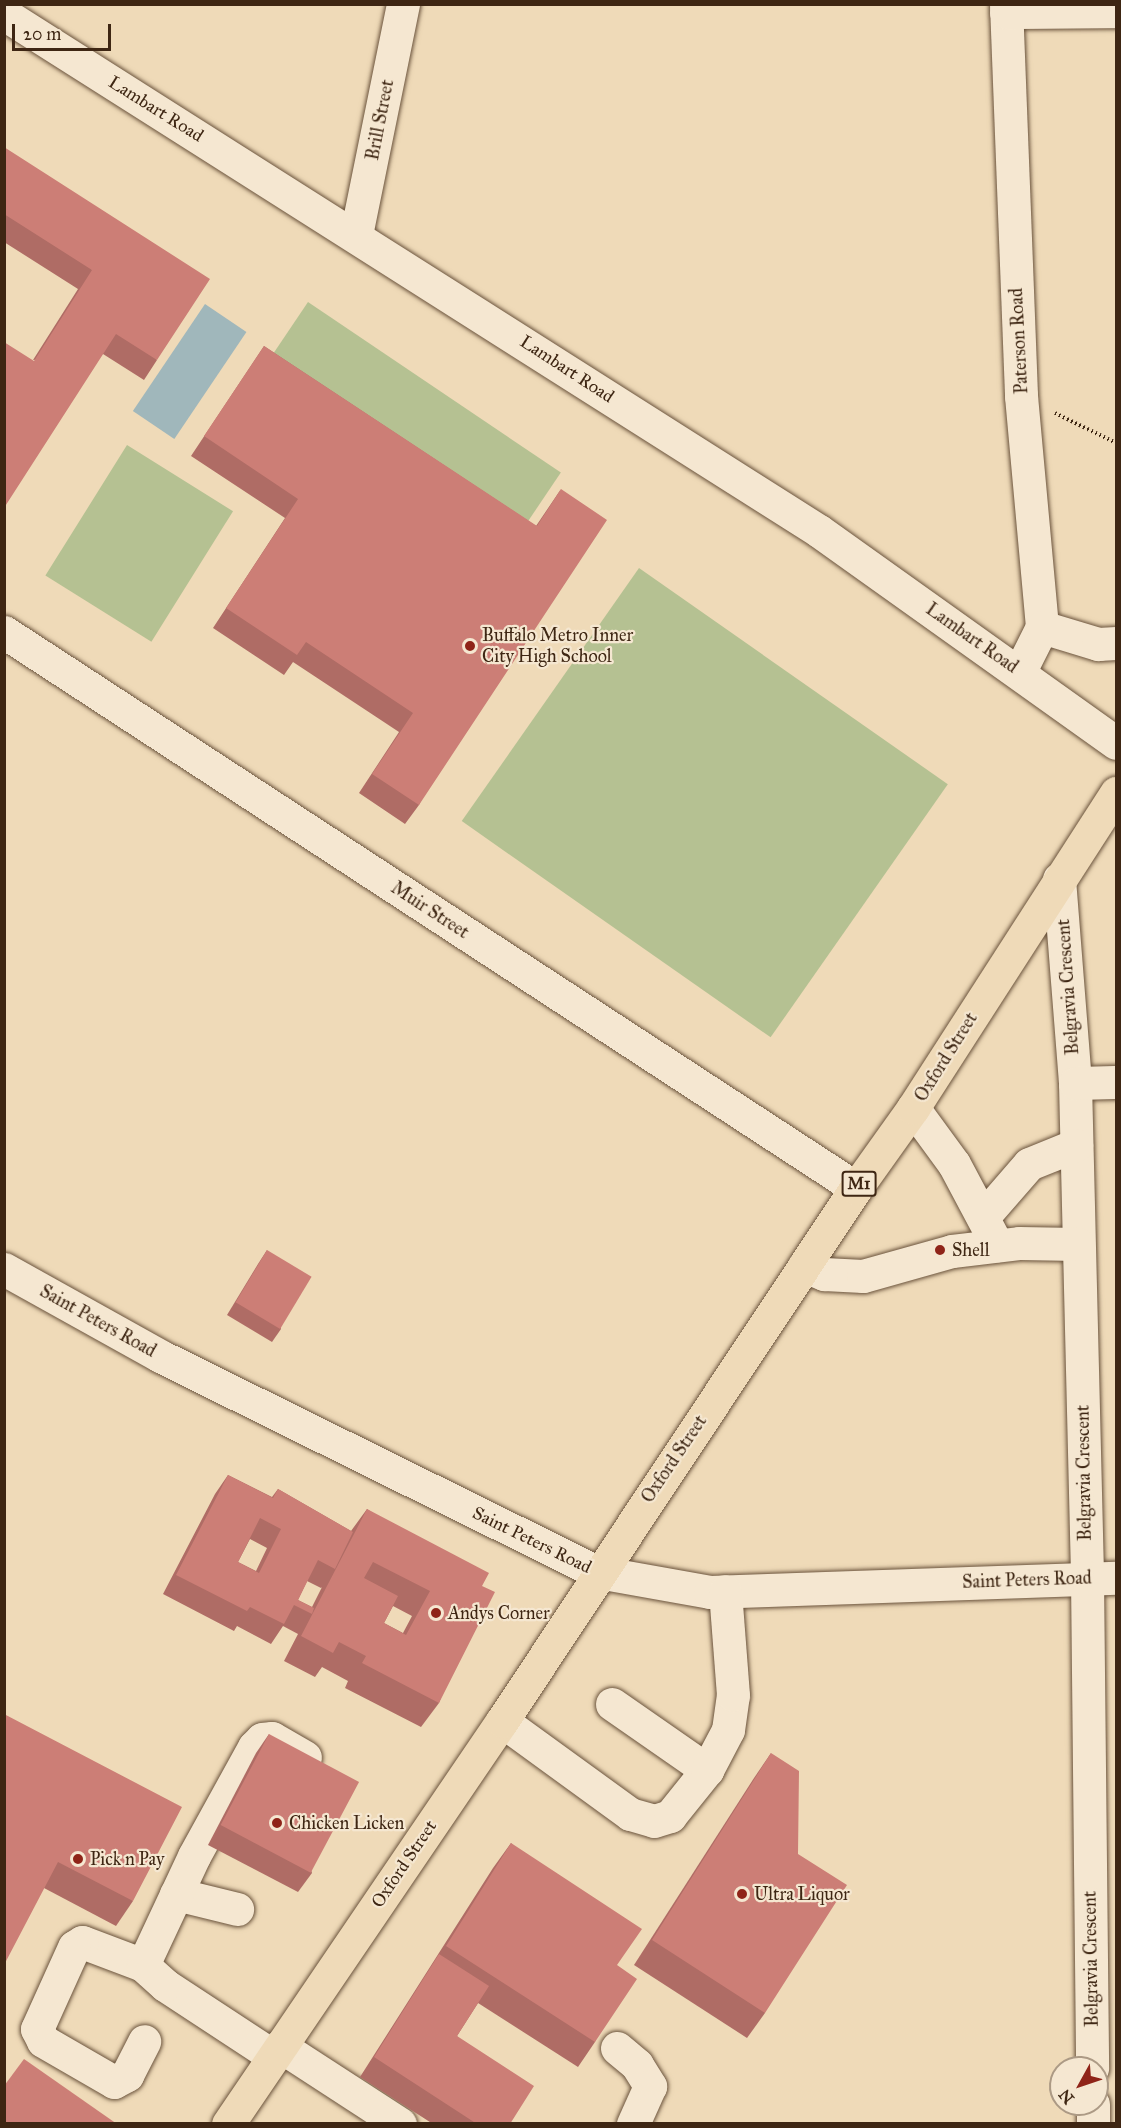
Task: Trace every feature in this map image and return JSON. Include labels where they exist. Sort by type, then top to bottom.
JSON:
[{"type":"main road","name":"Oxford Street","points":[[228,2124],[502,1721],[598,1572],[856,1188],[913,1108],[1116,793]]},
{"type":"street","name":"Brill Street","points":[[356,235],[403,4]]},
{"type":"street","points":[[1006,8],[1116,11]]},
{"type":"street","name":"Paterson Road","points":[[1006,8],[1022,396],[1042,627]]},
{"type":"street","name":"Lambart Road","points":[[4,14],[356,235],[819,531],[1020,671],[1116,743]]},
{"type":"street","points":[[1020,671],[1042,627],[1098,644],[1116,643]]},
{"type":"street","name":"Muir Street","points":[[4,632],[856,1188]]},
{"type":"street","name":"Belgravia Crescent","points":[[1059,879],[1075,1083],[1078,1244],[1102,1577],[1092,2056]]},
{"type":"street","points":[[1075,1083],[1116,1082]]},
{"type":"street","points":[[913,1108],[954,1164],[990,1231]]},
{"type":"street","points":[[804,1266],[824,1274],[863,1276],[952,1251],[990,1231],[1029,1164],[1076,1145]]},
{"type":"street","points":[[990,1231],[1078,1244]]},
{"type":"street","name":"Saint Peters Road","points":[[4,1269],[160,1356],[598,1572],[725,1591],[1102,1577]]},
{"type":"street","points":[[502,1721],[630,1814],[654,1821],[670,1816],[708,1770],[728,1730],[733,1695],[725,1591]]},
{"type":"street","points":[[612,1704],[708,1770]]},
{"type":"street","points":[[143,1965],[176,1894],[249,1757],[262,1739],[272,1738],[332,1771]]},
{"type":"street","points":[[176,1894],[237,1909]]},
{"type":"street","points":[[144,2041],[127,2075],[114,2082],[43,2041],[37,2029],[75,1947],[82,1942],[143,1965],[165,1985],[400,2124]]},
{"type":"street","points":[[618,2048],[637,2065],[650,2086],[633,2124]]},
{"type":"path","points":[[1022,396],[1116,442]]},
{"type":"green space","points":[[308,302],[561,473],[514,542],[261,372]]},
{"type":"green space","points":[[127,445],[233,511],[151,642],[45,576]]},
{"type":"green space","points":[[639,568],[948,784],[771,1037],[462,821]]},
{"type":"water","points":[[205,304],[246,332],[174,439],[133,411]]},
{"type":"building","points":[[4,147],[210,279],[157,360],[116,334],[4,508],[4,342],[34,361],[92,270],[4,214]]},
{"type":"building","points":[[264,346],[537,526],[561,489],[607,520],[419,805],[372,774],[413,713],[306,642],[297,655],[226,608],[298,499],[204,436]]},
{"type":"building","points":[[267,1250],[312,1277],[280,1329],[236,1302]]},
{"type":"building","points":[[228,1475],[273,1498],[278,1489],[353,1532],[335,1569],[318,1560],[298,1600],[314,1608],[312,1614],[294,1605],[284,1624],[250,1607],[247,1611],[176,1575]],"holes":[[[260,1518],[281,1529],[259,1573],[238,1562]]]},
{"type":"building","points":[[367,1509],[489,1573],[482,1586],[495,1592],[439,1703],[362,1663],[366,1656],[339,1642],[333,1653],[301,1636]],"holes":[[[373,1562],[430,1591],[406,1635],[384,1623],[398,1596],[364,1578]]]},
{"type":"building","name":"Pick n Pay","points":[[4,1714],[182,1807],[133,1901],[58,1862],[4,1965]]},
{"type":"building","name":"Chicken Licken","points":[[269,1734],[359,1782],[311,1873],[221,1825]]},
{"type":"building","name":"Ultra Liquor","points":[[771,1753],[799,1771],[798,1854],[847,1885],[765,2013],[652,1940]]},
{"type":"building","points":[[511,1843],[642,1929],[617,1965],[637,1979],[595,2042],[446,1946]]},
{"type":"building","points":[[439,1954],[489,1986],[457,2036],[534,2086],[510,2124],[477,2124],[374,2057]]},
{"type":"building","points":[[24,2059],[117,2124],[4,2124],[4,2086]]},
{"type":"place","name":"Buffalo Metro Inner City High School","points":[[470,646]]},
{"type":"place","name":"Shell","points":[[940,1250]]},
{"type":"place","name":"Andys Corner","points":[[436,1613]]},
{"type":"place","name":"Chicken Licken","points":[[277,1823]]},
{"type":"place","name":"Pick n Pay","points":[[78,1859]]},
{"type":"place","name":"Ultra Liquor","points":[[742,1894]]}]
